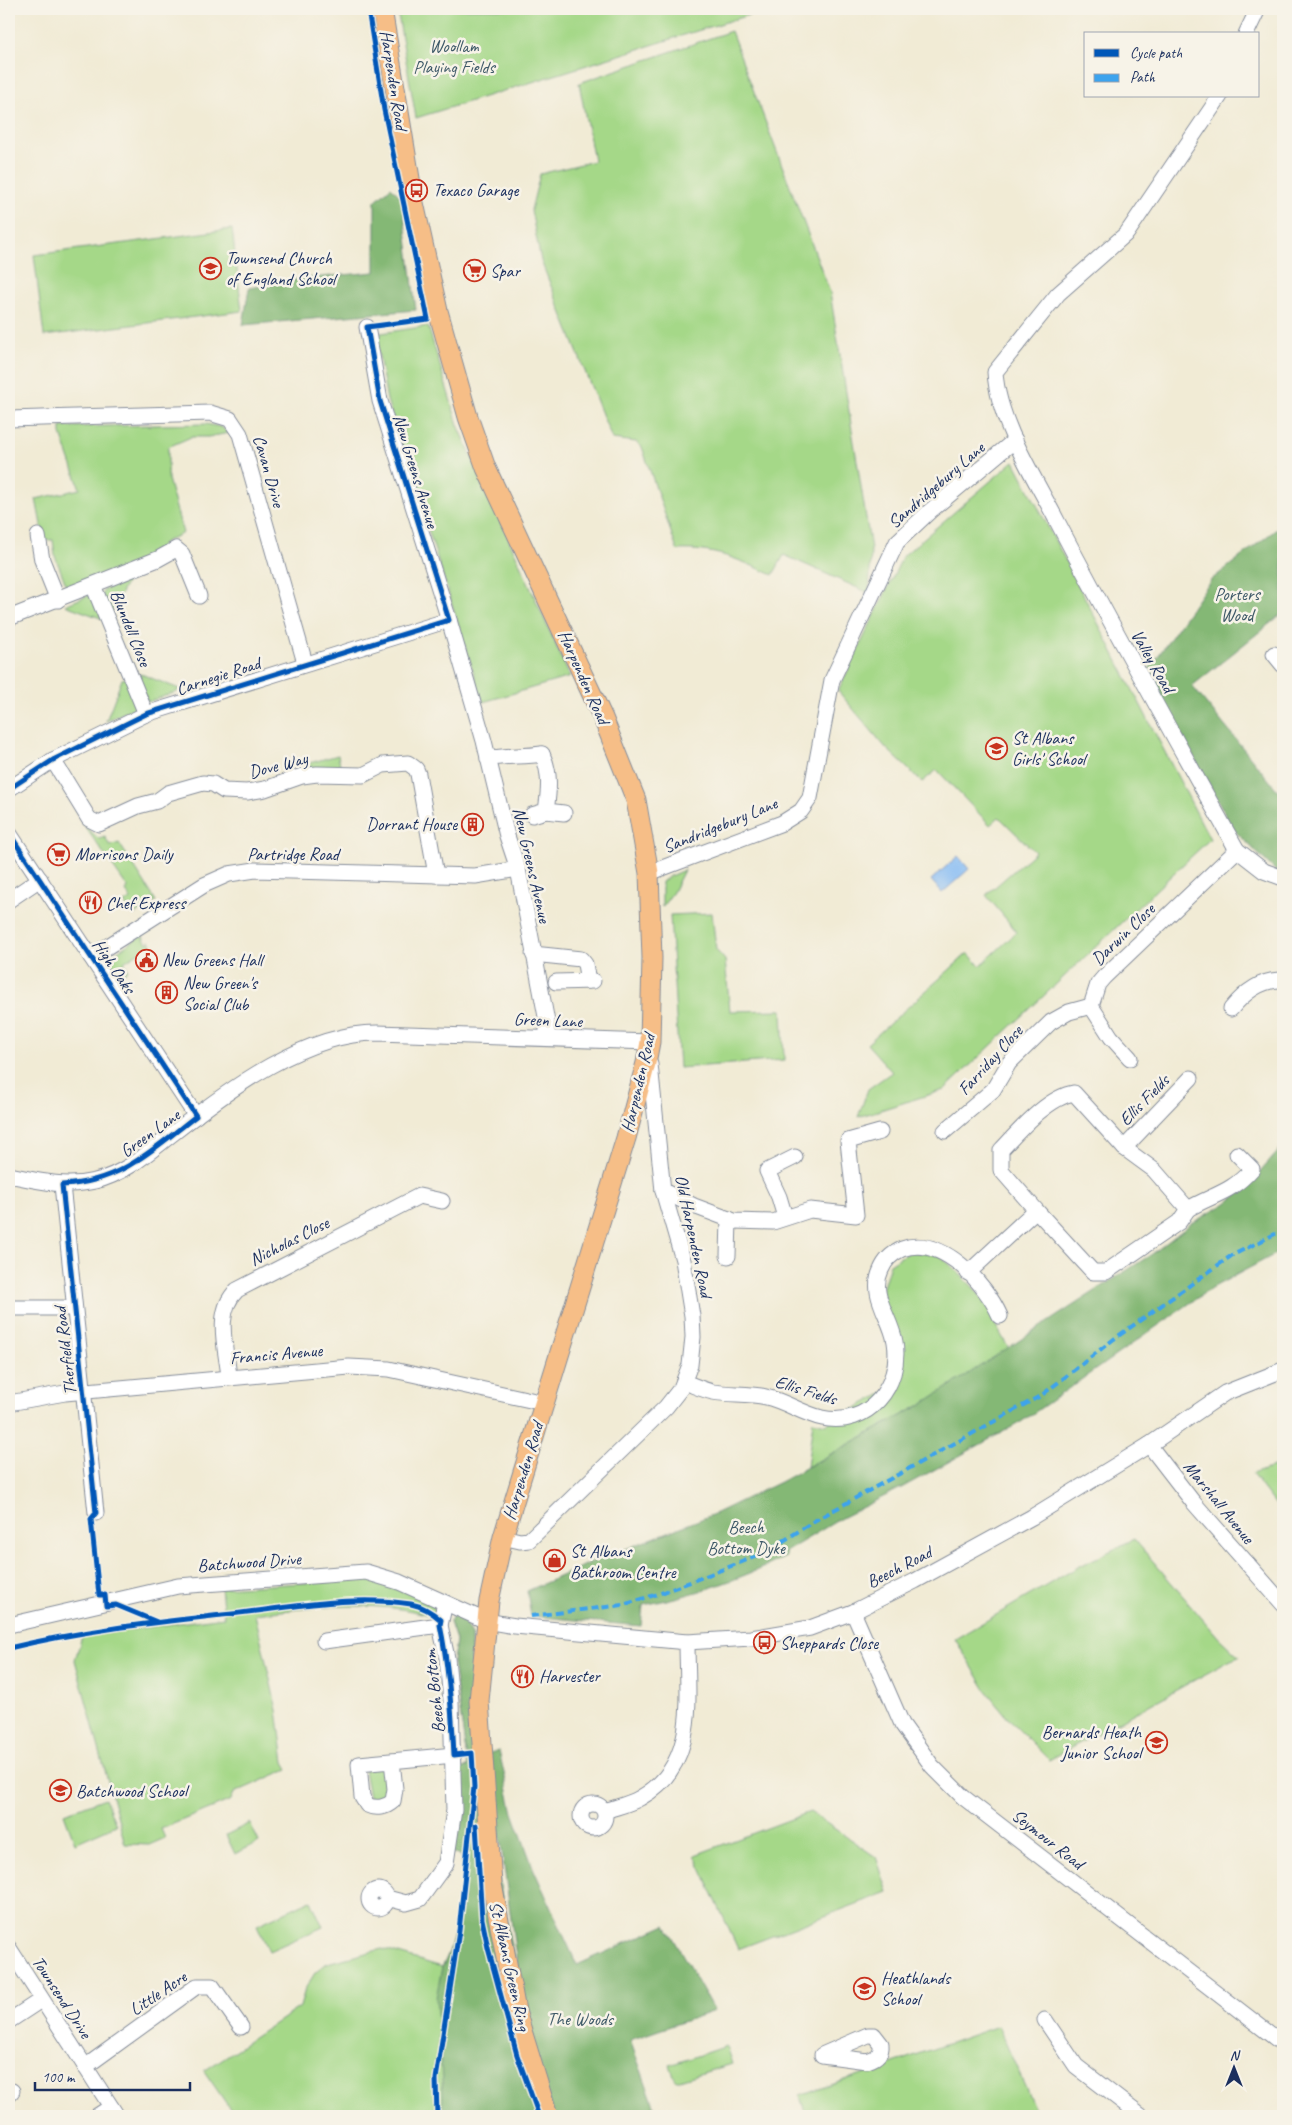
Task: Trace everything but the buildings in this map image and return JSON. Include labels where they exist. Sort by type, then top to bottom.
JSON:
[{"type":"main road","name":"Harpenden Road","points":[[382,9],[414,202],[438,312],[468,417],[486,468],[576,657],[611,737],[636,800],[649,873],[652,950],[650,1042],[626,1138],[503,1536],[486,1621],[479,1701],[492,1884],[516,2011],[548,2116]]},
{"type":"street","points":[[1247,32],[1258,9]]},
{"type":"street","points":[[1015,440],[996,384],[995,372],[1058,294],[1127,233],[1219,98]]},
{"type":"street","name":"New Greens Avenue","points":[[367,327],[380,402],[449,620],[518,869],[532,954],[547,1022],[547,1038]]},
{"type":"street","name":"Cavan Drive","points":[[9,419],[210,413],[230,419],[240,434],[306,663]]},
{"type":"street","name":"Sandridgebury Lane","points":[[649,873],[782,823],[801,811],[810,798],[832,680],[898,542],[930,512],[1015,440]]},
{"type":"street","name":"Valley Road","points":[[1015,440],[1110,624],[1237,850],[1264,871],[1283,878]]},
{"type":"street","points":[[38,536],[42,560],[58,600]]},
{"type":"street","name":"Blundell Close","points":[[9,618],[158,559],[176,549],[182,554],[199,596]]},
{"type":"street","name":"Blundell Close","points":[[93,585],[146,714]]},
{"type":"street","name":"Carnegie Road","points":[[9,789],[53,760],[146,714],[449,620]]},
{"type":"street","points":[[488,759],[505,755],[528,756],[545,748],[550,784],[539,813],[564,813]]},
{"type":"street","name":"Dove Way","points":[[53,760],[89,819],[99,824],[116,818],[138,806],[157,802],[168,793],[207,782],[224,791],[247,792],[265,789],[302,776],[317,774],[363,775],[383,765],[408,763],[416,769],[418,774],[436,875]]},
{"type":"street","name":"High Oaks","points":[[9,833],[196,1116]]},
{"type":"street","name":"Darwin Close","points":[[1091,1006],[1098,984],[1104,977],[1237,850]]},
{"type":"street","name":"Partridge Road","points":[[91,957],[204,885],[229,874],[255,870],[475,876],[518,869]]},
{"type":"street","points":[[9,900],[40,879]]},
{"type":"street","points":[[532,954],[581,959],[585,964],[592,984]]},
{"type":"street","points":[[592,984],[593,964]]},
{"type":"street","points":[[1231,1009],[1241,996],[1271,979],[1283,980]]},
{"type":"street","points":[[556,982],[592,984]]},
{"type":"street","points":[[1091,1006],[1111,1037],[1130,1058]]},
{"type":"street","name":"Farriday Close","points":[[945,1131],[993,1090],[1009,1063],[1051,1022],[1063,1014],[1091,1006]]},
{"type":"street","name":"Green Lane","points":[[9,1175],[62,1185],[87,1183],[110,1176],[136,1161],[196,1116],[246,1082],[303,1049],[344,1035],[377,1033],[650,1042]]},
{"type":"street","name":"Old Harpenden Road","points":[[503,1536],[520,1541],[529,1540],[666,1407],[684,1382],[692,1351],[692,1316],[683,1260],[663,1191],[650,1064]]},
{"type":"street","name":"Ellis Fields","points":[[1124,1148],[1191,1078]]},
{"type":"street","name":"Ellis Fields","points":[[1188,1209],[1154,1170],[1124,1148],[1074,1093],[1064,1094],[1046,1106],[1001,1150],[1001,1170],[1093,1272],[1106,1272],[1179,1222],[1188,1209],[1208,1197],[1225,1192],[1249,1173],[1252,1169],[1237,1154]]},
{"type":"street","points":[[663,1191],[728,1219],[773,1222],[810,1210],[856,1214],[841,1142],[880,1132]]},
{"type":"street","points":[[785,1217],[779,1197],[767,1171],[795,1157]]},
{"type":"street","name":"Therfield Road","points":[[62,1185],[96,1513]]},
{"type":"street","name":"Nicholas Close","points":[[229,1376],[223,1317],[230,1298],[236,1290],[419,1196],[442,1201]]},
{"type":"street","points":[[968,1273],[1036,1210]]},
{"type":"street","points":[[728,1219],[728,1256]]},
{"type":"street","name":"Ellis Fields","points":[[684,1382],[711,1392],[765,1397],[823,1418],[836,1420],[856,1416],[879,1401],[893,1376],[895,1342],[878,1295],[878,1279],[884,1263],[897,1252],[921,1246],[939,1250],[968,1273],[987,1293],[1000,1316]]},
{"type":"street","points":[[9,1308],[74,1308]]},
{"type":"street","name":"Francis Avenue","points":[[9,1403],[84,1392],[229,1376],[349,1367],[389,1369],[544,1403]]},
{"type":"street","name":"Beech Road","points":[[486,1621],[581,1634],[687,1642],[750,1638],[810,1628],[852,1612],[915,1582],[1032,1518],[1149,1445],[1225,1393],[1283,1370]]},
{"type":"street","name":"Marshall Avenue","points":[[1149,1445],[1193,1502],[1283,1604]]},
{"type":"street","name":"Batchwood Drive","points":[[9,1625],[178,1586],[353,1572],[366,1572],[399,1582],[486,1621]]},
{"type":"street","points":[[324,1641],[440,1625],[445,1603]]},
{"type":"street","name":"Seymour Road","points":[[852,1612],[902,1724],[932,1766],[963,1797],[1281,2037]]},
{"type":"street","name":"Beech Bottom","points":[[386,1898],[406,1903],[420,1899],[446,1862],[454,1810],[454,1756],[447,1658],[440,1625]]},
{"type":"street","points":[[605,1811],[641,1798],[663,1780],[678,1759],[686,1734],[687,1642]]},
{"type":"street","points":[[392,1761],[454,1756]]},
{"type":"street","name":"Townsend Drive","points":[[9,1948],[114,2111]]},
{"type":"street","name":"Little Acre","points":[[85,2067],[197,1986],[212,1986],[241,2027]]},
{"type":"street","points":[[9,2021],[41,2000]]},
{"type":"street","points":[[1052,2025],[1076,2066],[1123,2109],[1141,2116]]},
{"type":"street","points":[[97,2116],[114,2111]]},
{"type":"green space","name":"Woollam Playing Fields","points":[[397,9],[768,9],[416,118]]},
{"type":"green space","points":[[731,31],[830,292],[871,549],[869,593],[784,555],[773,575],[738,560],[715,553],[677,550],[642,447],[636,442],[612,439],[541,261],[531,210],[540,174],[594,161],[579,83]]},
{"type":"green space","points":[[391,187],[402,198],[416,310],[243,325],[249,288],[300,279],[375,272],[375,201]]},
{"type":"green space","points":[[232,229],[242,311],[44,336],[34,255]]},
{"type":"green space","points":[[428,326],[458,425],[570,677],[483,702],[387,400],[375,334]]},
{"type":"green space","points":[[206,424],[221,427],[229,433],[208,437],[191,437],[168,447],[168,479],[183,533],[163,543],[158,554],[68,590],[55,556],[53,540],[44,540],[36,499],[80,489],[61,434],[61,427]]},
{"type":"green space","points":[[1014,461],[1210,839],[944,1090],[858,1117],[868,1089],[892,1072],[867,1044],[968,953],[980,966],[1017,932],[986,895],[1035,852],[999,817],[990,825],[937,770],[922,782],[886,748],[838,691],[903,556]]},
{"type":"green space","name":"Porters Wood","points":[[1283,524],[1283,613],[1192,686],[1283,797],[1283,878],[1234,830],[1147,672],[1211,580]]},
{"type":"green space","points":[[128,579],[110,616],[102,594],[104,590]]},
{"type":"green space","points":[[89,595],[103,619],[65,605]]},
{"type":"green space","points":[[141,674],[182,690],[148,702],[135,676]]},
{"type":"green space","points":[[127,678],[136,707],[106,721],[122,679]]},
{"type":"green space","points":[[338,755],[341,770],[308,773],[299,766]]},
{"type":"green space","points":[[83,824],[99,839],[105,837],[110,846],[119,843],[156,901],[133,915],[124,903],[131,899],[126,891],[128,888]]},
{"type":"green space","points":[[684,870],[673,892],[662,907],[662,882],[668,877]]},
{"type":"green space","points":[[712,913],[716,950],[725,960],[730,1011],[782,1010],[784,1060],[679,1068],[670,915]]},
{"type":"green space","points":[[142,935],[147,943],[150,941],[152,944],[124,962],[128,970],[120,976],[109,957]]},
{"type":"green space","name":"Beech Bottom Dyke","points":[[1283,1146],[1283,1250],[1210,1289],[1021,1422],[903,1487],[843,1517],[785,1552],[786,1557],[752,1573],[716,1586],[680,1597],[643,1605],[641,1626],[531,1616],[527,1591],[590,1563],[714,1514],[780,1482],[919,1406],[1152,1254],[1192,1223],[1225,1204],[1247,1187]]},
{"type":"green space","points":[[910,1251],[941,1256],[974,1288],[989,1307],[995,1324],[1009,1349],[919,1406],[807,1467],[813,1421],[826,1424],[893,1388],[882,1290],[890,1264]]},
{"type":"green space","points":[[1283,1464],[1283,1514],[1252,1474]]},
{"type":"green space","points":[[1134,1539],[1218,1637],[1239,1657],[1049,1760],[1013,1724],[988,1693],[955,1639],[1078,1567]]},
{"type":"green space","points":[[370,1579],[397,1587],[426,1600],[438,1612],[437,1617],[414,1611],[369,1606],[324,1607],[255,1614],[277,1710],[284,1762],[288,1769],[234,1793],[231,1800],[161,1829],[165,1838],[149,1845],[125,1844],[75,1660],[82,1636],[224,1617],[221,1588]]},
{"type":"green space","points":[[453,1616],[465,1622],[471,1635],[471,1681],[476,1755],[542,2116],[235,2116],[204,2071],[300,2007],[305,1989],[315,1973],[327,1963],[382,1949],[442,1967],[446,1960],[457,1926],[464,1891],[461,1855],[450,1852],[468,1767],[453,1662],[456,1640],[450,1622]]},
{"type":"green space","name":"The Woods","points":[[453,1616],[465,1622],[471,1635],[471,1681],[476,1755],[542,2116],[442,2116],[443,2093],[436,1998],[442,1967],[449,1954],[463,1900],[464,1883],[461,1855],[450,1852],[457,1769],[468,1767],[453,1662],[456,1640],[450,1622]]},
{"type":"green space","name":"The Woods","points":[[499,1751],[513,1813],[534,1870],[577,1965],[666,1925],[714,2011],[630,2040],[658,2116],[553,2116],[529,2032],[520,1987],[489,1753]]},
{"type":"green space","points":[[388,1767],[388,1799],[370,1802],[364,1770]]},
{"type":"green space","points":[[105,1798],[116,1825],[75,1843],[64,1814]]},
{"type":"green space","points":[[810,1812],[876,1857],[888,1892],[738,1949],[695,1855]]},
{"type":"green space","points":[[250,1823],[259,1842],[235,1854],[226,1835]]},
{"type":"green space","points":[[311,1900],[323,1927],[269,1951],[257,1925]]},
{"type":"green space","points":[[998,2026],[1038,2116],[806,2116],[800,2096]]},
{"type":"green space","points":[[726,2046],[732,2064],[676,2081],[670,2065]]},
{"type":"water","points":[[958,856],[969,869],[942,893],[931,880]]},
{"type":"marked path","points":[[531,1616],[623,1605],[664,1592],[765,1553],[814,1521],[1042,1395],[1114,1339],[1231,1256],[1283,1230]]},
{"type":"cycle path","points":[[9,789],[53,760],[146,714],[449,620],[380,401],[367,327],[428,319],[384,110],[368,9]]},
{"type":"cycle path","points":[[9,833],[196,1116],[150,1152],[119,1171],[83,1183],[62,1185],[96,1513],[91,1519],[99,1595],[105,1595],[106,1606],[116,1605],[157,1622]]},
{"type":"cycle path","points":[[9,1648],[115,1628],[340,1602],[387,1601],[411,1604],[427,1610],[441,1620],[440,1625],[450,1690],[454,1755],[472,1753],[474,1787],[459,1931],[436,2079],[437,2116]]},
{"type":"cycle path","name":"St Albans Green Ring","points":[[476,1825],[482,1919],[488,1948],[517,2055],[539,2116]]},
{"type":"place","name":"Texaco Garage","points":[[417,190]]},
{"type":"place","name":"Townsend Church of England School","points":[[210,268]]},
{"type":"place","name":"Spar","points":[[474,271]]},
{"type":"place","name":"St Albans Girls' School","points":[[996,748]]},
{"type":"place","name":"Dorrant House","points":[[473,824]]},
{"type":"place","name":"Morrisons Daily","points":[[59,854]]},
{"type":"place","name":"Chef Express","points":[[90,903]]},
{"type":"place","name":"New Greens Hall","points":[[146,960]]},
{"type":"place","name":"New Green's Social Club","points":[[167,993]]},
{"type":"place","name":"St Albans Bathroom Centre","points":[[554,1561]]},
{"type":"place","name":"Sheppards Close","points":[[764,1643]]},
{"type":"place","name":"Harvester","points":[[523,1676]]},
{"type":"place","name":"Bernards Heath Junior School","points":[[1157,1742]]},
{"type":"place","name":"Batchwood School","points":[[60,1791]]},
{"type":"place","name":"Heathlands School","points":[[865,1988]]}]
